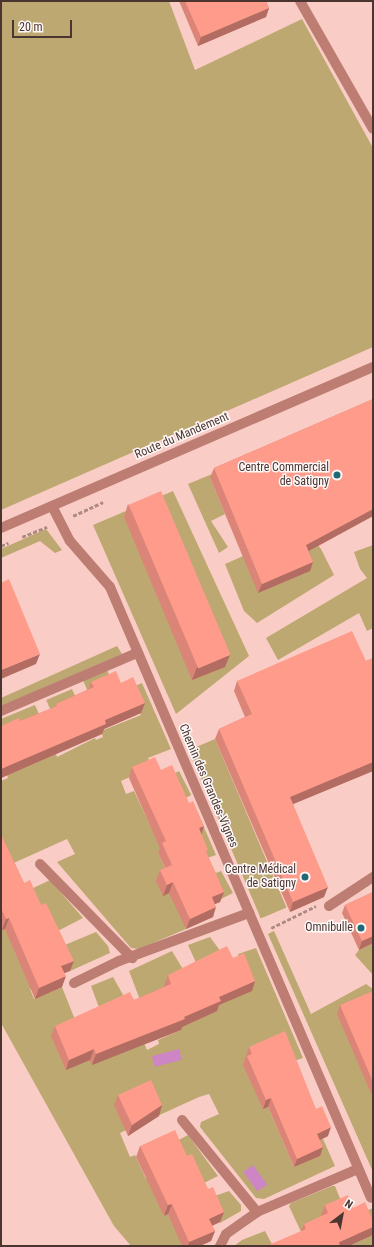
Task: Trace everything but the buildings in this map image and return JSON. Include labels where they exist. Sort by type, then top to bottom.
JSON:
[{"type":"street","points":[[300,1],[373,129]]},
{"type":"street","name":"Route du Mandement","points":[[1,528],[373,367]]},
{"type":"street","name":"Chemin des Grandes-Vignes","points":[[52,506],[70,541],[110,586],[137,653],[371,1198]]},
{"type":"street","points":[[1,711],[137,653]]},
{"type":"street","points":[[40,864],[132,958]]},
{"type":"street","points":[[330,906],[373,877]]},
{"type":"street","points":[[74,983],[119,961],[132,958],[249,913]]},
{"type":"street","points":[[182,1120],[257,1212]]},
{"type":"street","points":[[220,1246],[226,1234],[257,1212],[358,1169]]},
{"type":"path","points":[[258,936],[312,906],[330,906]]},
{"type":"shaded area","points":[[1,1],[169,1],[195,70],[302,19],[373,148],[373,347],[1,510]]},
{"type":"shaded area","points":[[287,443],[210,478],[225,514],[211,521],[228,547],[219,553],[188,484]]},
{"type":"shaded area","points":[[173,491],[249,656],[176,714],[93,525]]},
{"type":"shaded area","points":[[46,529],[62,550],[55,553],[40,541],[1,558],[1,549]]},
{"type":"shaded area","points":[[305,529],[321,549],[334,575],[257,623],[244,611],[225,564]]},
{"type":"shaded area","points":[[373,545],[373,628],[367,631],[359,613],[278,660],[266,638],[367,578],[360,569],[354,552]]},
{"type":"shaded area","points":[[117,646],[122,654],[1,706],[1,698]]},
{"type":"shaded area","points":[[107,670],[112,682],[88,692],[83,680]]},
{"type":"shaded area","points":[[142,683],[171,749],[148,758],[152,767],[121,781],[126,794],[134,791],[151,827],[165,850],[158,853],[168,875],[186,929],[139,949],[131,948],[57,862],[75,854],[67,839],[7,866],[1,853],[1,781],[8,778],[7,775],[56,754],[57,757],[95,738],[96,740],[103,737],[101,731],[141,715],[130,688]]},
{"type":"shaded area","points":[[72,689],[78,703],[52,714],[46,700]]},
{"type":"shaded area","points":[[35,705],[42,721],[1,735],[1,719]]},
{"type":"shaded area","points":[[215,739],[287,907],[261,918],[189,750]]},
{"type":"shaded area","points":[[179,771],[191,795],[181,801],[168,776]]},
{"type":"shaded area","points":[[196,809],[216,855],[204,859]]},
{"type":"shaded area","points":[[221,871],[233,893],[219,900],[208,876]]},
{"type":"shaded area","points":[[50,880],[83,918],[52,934],[27,891]]},
{"type":"shaded area","points":[[1,927],[2,930],[8,927],[18,949],[15,952],[34,987],[30,989],[34,999],[62,987],[91,1060],[142,1038],[147,1050],[159,1044],[158,1040],[181,1030],[178,1023],[213,1002],[240,964],[238,954],[256,948],[303,1058],[291,1062],[246,1056],[249,1062],[244,1065],[263,1108],[268,1107],[294,1167],[320,1156],[314,1142],[323,1139],[335,1166],[264,1199],[256,1198],[200,1127],[201,1122],[219,1114],[209,1094],[199,1097],[120,1133],[130,1157],[135,1155],[146,1179],[153,1176],[164,1216],[172,1212],[182,1246],[131,1246],[114,1226],[1,1023]]},
{"type":"shaded area","points":[[274,931],[311,1014],[366,984],[373,989],[373,1172],[268,934]]},
{"type":"shaded area","points":[[96,932],[108,946],[110,953],[70,971],[60,947]]},
{"type":"shaded area","points":[[210,937],[224,956],[198,967],[188,945]]},
{"type":"shaded area","points":[[373,943],[373,975],[355,955],[359,950]]},
{"type":"shaded area","points":[[172,951],[187,976],[167,994],[142,1005],[129,971]]},
{"type":"shaded area","points":[[113,977],[127,1002],[101,1013],[91,986]]},
{"type":"shaded area","points":[[179,1049],[182,1060],[155,1067],[152,1056]]},
{"type":"shaded area","points":[[188,1135],[218,1176],[198,1186],[173,1143]]},
{"type":"shaded area","points":[[253,1165],[267,1184],[257,1191],[243,1172]]},
{"type":"shaded area","points":[[335,1186],[343,1206],[325,1224],[302,1234],[289,1206],[291,1203]]},
{"type":"shaded area","points":[[229,1191],[241,1205],[241,1211],[220,1223],[209,1198]]},
{"type":"shaded area","points":[[373,1208],[373,1246],[349,1246],[371,1236],[361,1213]]},
{"type":"shaded area","points":[[265,1231],[273,1246],[234,1246],[242,1240]]},
{"type":"place","name":"Centre Commercial de Satigny","points":[[337,475]]},
{"type":"place","name":"Centre Médical de Satigny","points":[[305,877]]},
{"type":"place","name":"Omnibulle","points":[[361,928]]}]
